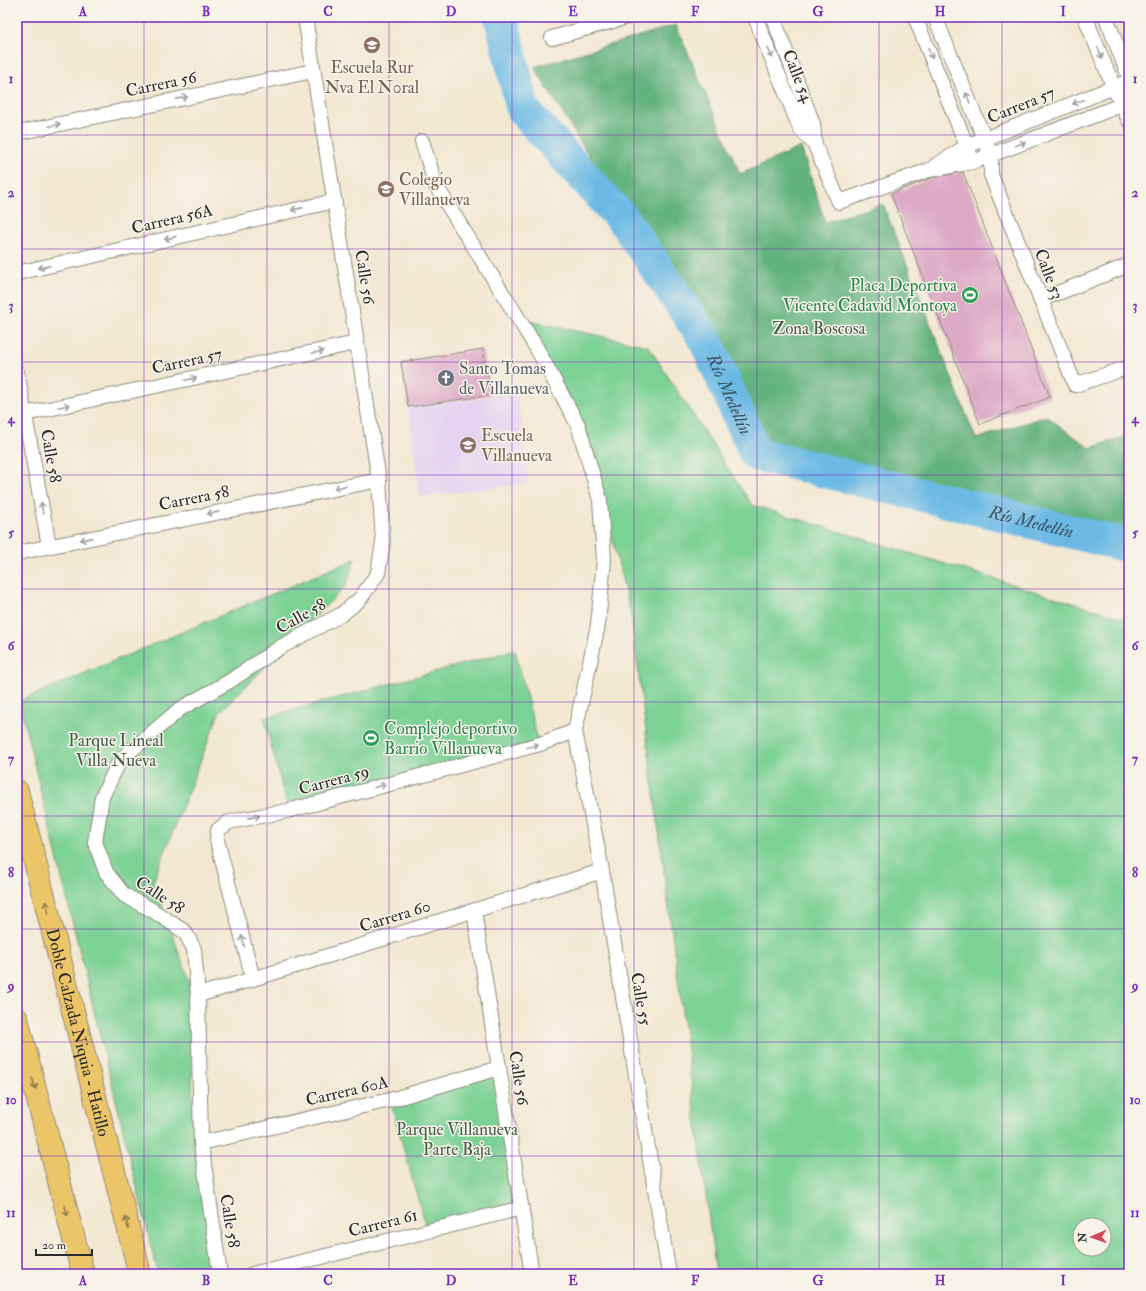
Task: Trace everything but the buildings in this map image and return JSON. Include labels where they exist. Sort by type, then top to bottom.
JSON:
[{"type":"highway","name":"Doble Calzada Niquia - Hatillo","points":[[17,791],[140,1274]]},
{"type":"highway","points":[[17,1019],[83,1274]]},
{"type":"street","name":"Calle 56","points":[[305,17],[379,480],[383,542]]},
{"type":"street","points":[[552,38],[627,17]]},
{"type":"street","name":"Calle 54","points":[[755,17],[800,128],[815,145]]},
{"type":"street","name":"Calle 54","points":[[773,17],[813,124],[815,145],[839,202]]},
{"type":"street","points":[[915,17],[967,146],[972,162],[991,175]]},
{"type":"street","name":"Calle 53","points":[[935,17],[991,155],[991,175],[1075,386],[1129,367]]},
{"type":"street","points":[[1085,17],[1114,88],[1125,104],[1129,120]]},
{"type":"street","points":[[1106,17],[1129,77]]},
{"type":"street","name":"Carrera 56","points":[[17,133],[313,71]]},
{"type":"street","name":"Carrera 57","points":[[929,170],[967,146],[1129,81]]},
{"type":"street","name":"Carrera 57","points":[[839,202],[929,170],[972,162],[1125,104]]},
{"type":"street","points":[[422,141],[436,186],[536,347],[578,425],[600,500],[604,560],[598,625],[575,731]]},
{"type":"street","name":"Carrera 56A","points":[[17,273],[335,201]]},
{"type":"street","points":[[1040,300],[1129,265]]},
{"type":"street","name":"Carrera 57","points":[[26,414],[356,343]]},
{"type":"street","name":"Calle 58","points":[[17,372],[26,414],[49,546]]},
{"type":"street","name":"Carrera 58","points":[[17,553],[379,480]]},
{"type":"street","name":"Calle 58","points":[[220,1274],[201,1143],[198,995],[194,949],[185,932],[152,910],[124,895],[106,872],[95,842],[102,797],[120,760],[180,709],[230,681],[279,648],[342,614],[360,599],[378,574],[383,542]]},
{"type":"street","name":"Carrera 59","points":[[253,979],[217,840],[218,830],[229,822],[287,811],[540,744],[575,731]]},
{"type":"street","name":"Calle 55","points":[[575,731],[602,871],[669,1274]]},
{"type":"street","name":"Carrera 60","points":[[198,995],[602,871]]},
{"type":"street","name":"Calle 56","points":[[474,911],[532,1274]]},
{"type":"street","name":"Carrera 60A","points":[[201,1143],[390,1100],[499,1068]]},
{"type":"street","name":"Carrera 61","points":[[252,1274],[522,1208]]},
{"type":"shaded area","name":"Escuela Villanueva","points":[[517,393],[529,483],[420,497],[408,407]]},
{"type":"shaded area","points":[[17,1244],[25,1274],[17,1274]]},
{"type":"green space","name":"Zona Boscosa","points":[[676,25],[740,174],[801,147],[825,222],[883,204],[976,439],[1046,416],[1090,448],[1129,435],[1129,527],[1125,530],[771,450],[534,67]]},
{"type":"green space","points":[[524,320],[648,346],[752,505],[1129,620],[1129,1274],[716,1274],[631,615],[585,427]]},
{"type":"green space","name":"Parque Lineal Villa Nueva","points":[[355,559],[346,586],[219,713],[153,882],[191,985],[193,1144],[218,1274],[158,1274],[19,701]]},
{"type":"green space","name":"Complejo deportivo Barrio Villanueva","points":[[515,650],[538,742],[288,809],[264,718]]},
{"type":"green space","name":"Parque Villanueva Parte Baja","points":[[499,1068],[522,1208],[427,1231],[390,1100]]},
{"type":"waterway","name":"Río Medellín","points":[[501,17],[523,110],[625,222],[705,339],[756,454],[1129,546]]},
{"type":"place","name":"Escuela Rur Nva El N0ral","points":[[372,45]]},
{"type":"place","name":"Colegio Villanueva","points":[[386,189]]},
{"type":"place","name":"Placa Deportiva Vicente Cadavid Montoya","points":[[970,295]]},
{"type":"place","name":"Santo Tomas de Villanueva","points":[[446,378]]},
{"type":"place","name":"Escuela Villanueva","points":[[468,445]]},
{"type":"place","name":"Complejo deportivo Barrio Villanueva","points":[[371,738]]}]
